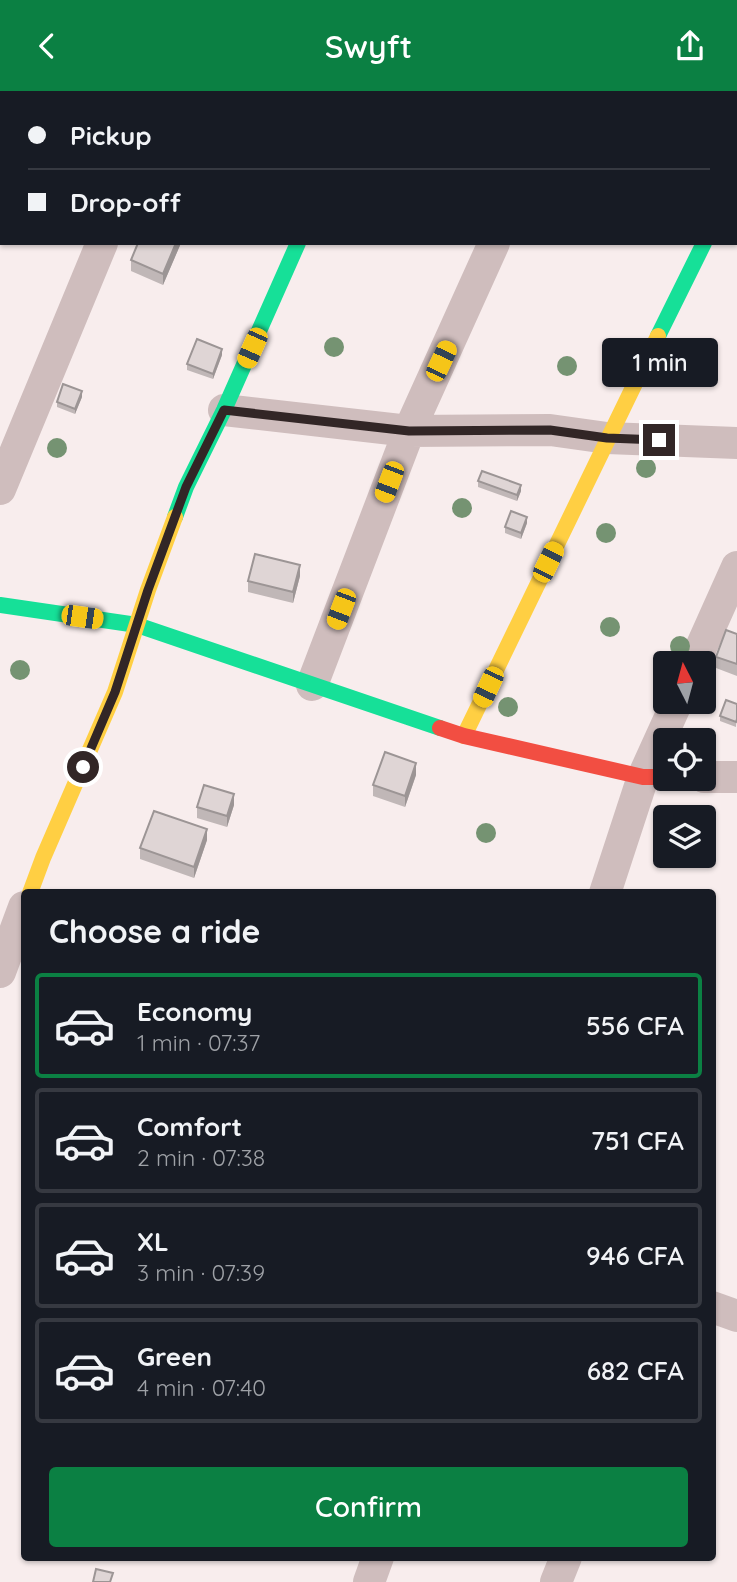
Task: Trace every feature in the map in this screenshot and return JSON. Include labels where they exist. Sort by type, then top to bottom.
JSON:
[{"type":"street","points":[[0,489],[101,245]]},
{"type":"street","points":[[31,889],[115,692],[148,590],[186,487],[224,410],[297,245]]},
{"type":"street","points":[[312,685],[409,431],[493,245]]},
{"type":"street","points":[[464,736],[703,245]]},
{"type":"street","points":[[224,410],[409,431],[550,430],[607,438],[737,443]]},
{"type":"street","points":[[702,651],[728,609],[737,567]]},
{"type":"street","points":[[0,605],[137,625],[464,736],[653,777]]},
{"type":"street","points":[[716,777],[737,778]]},
{"type":"street","points":[[607,889],[653,779]]},
{"type":"street","points":[[0,972],[21,915]]},
{"type":"street","points":[[716,1308],[737,1316]]},
{"type":"street","points":[[369,1582],[377,1561]]},
{"type":"street","points":[[556,1582],[564,1561]]},
{"type":"building","points":[[137,245],[175,245],[163,274],[131,260]]},
{"type":"building","points":[[197,339],[222,349],[213,374],[187,364]]},
{"type":"building","points":[[63,384],[82,391],[75,409],[57,402]]},
{"type":"building","points":[[482,471],[521,485],[517,495],[478,481]]},
{"type":"building","points":[[511,511],[527,517],[521,533],[505,527]]},
{"type":"building","points":[[255,554],[300,565],[293,592],[248,581]]},
{"type":"building","points":[[726,630],[737,634],[737,664],[716,657]]},
{"type":"building","points":[[726,700],[737,704],[736,722],[720,716]]},
{"type":"building","points":[[385,752],[416,763],[405,796],[373,785]]},
{"type":"building","points":[[204,785],[234,794],[227,816],[197,807]]},
{"type":"building","points":[[154,811],[207,829],[194,867],[140,848]]},
{"type":"building","points":[[96,1569],[113,1573],[110,1582],[93,1582]]},
{"type":"traffic: fast","points":[[175,517],[186,487],[224,410],[297,245]]},
{"type":"traffic: fast","points":[[658,336],[703,245]]},
{"type":"traffic: fast","points":[[0,605],[137,625],[440,728]]},
{"type":"traffic: slow","points":[[464,736],[658,336]]},
{"type":"traffic: slow","points":[[31,889],[115,692],[175,517]]},
{"type":"traffic: jam","points":[[440,728],[464,736],[643,777],[653,777]]},
{"type":"route","points":[[83,767],[115,692],[148,590],[186,487],[224,410],[409,431],[550,430],[607,438],[659,440]]}]
